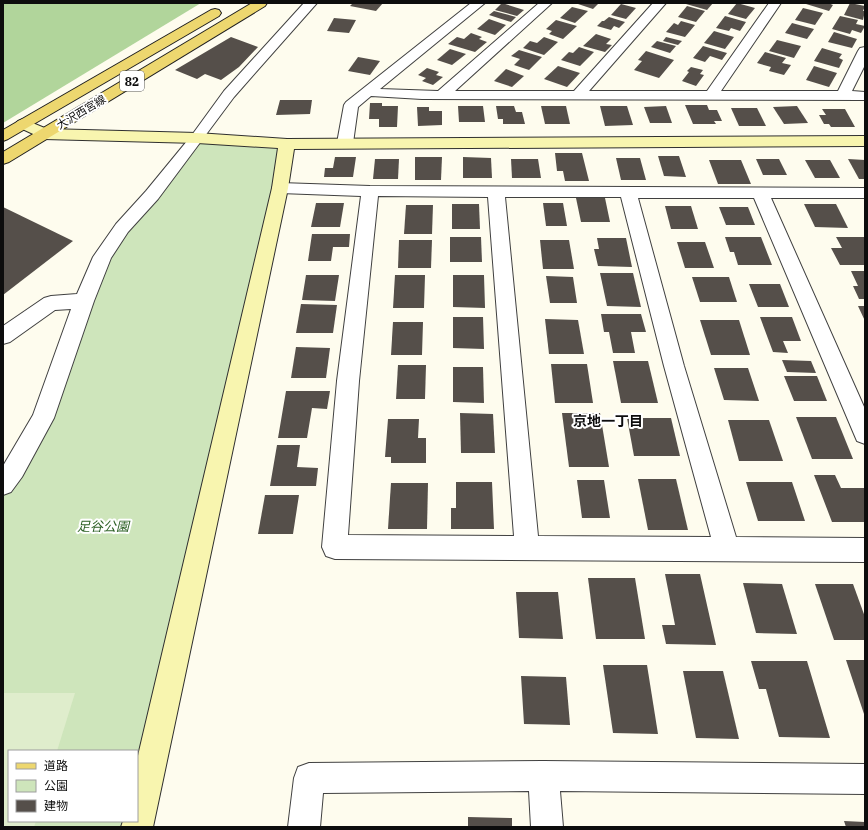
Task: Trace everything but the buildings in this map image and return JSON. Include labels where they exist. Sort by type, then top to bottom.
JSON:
[{"type":"main road","name":"大沢西宮線","points":[[3,159],[261,3]]},
{"type":"main road","name":"大沢西宮線","points":[[3,136],[226,7]]},
{"type":"street","points":[[3,484],[14,470],[43,418],[84,301],[102,257],[122,228],[152,195],[197,138],[229,94],[311,3]]},
{"type":"street","points":[[345,143],[351,105],[479,3]]},
{"type":"street","points":[[443,94],[546,3]]},
{"type":"street","points":[[577,96],[660,3]]},
{"type":"street","points":[[711,95],[775,3]]},
{"type":"street","points":[[843,95],[865,51]]},
{"type":"street","points":[[369,92],[402,95],[865,96]]},
{"type":"street","points":[[23,124],[44,134],[197,138],[288,144],[865,141]]},
{"type":"street","points":[[137,827],[280,188],[288,144]]},
{"type":"street","points":[[280,188],[370,191],[865,193]]},
{"type":"street","points":[[370,191],[348,381],[335,547],[727,548],[865,550]]},
{"type":"street","points":[[496,191],[527,547]]},
{"type":"street","points":[[628,193],[674,366],[727,548]]},
{"type":"street","points":[[760,193],[865,434]]},
{"type":"street","points":[[3,336],[51,303],[84,301]]},
{"type":"street","points":[[304,827],[309,778],[543,776],[865,779]]},
{"type":"street","points":[[543,776],[547,827]]},
{"type":"green space","points":[[3,3],[201,3],[3,123]]},
{"type":"green space","name":"足谷公園","points":[[197,138],[287,144],[137,827],[3,827],[3,490],[102,271],[129,223]]},
{"type":"green space","points":[[3,693],[75,693],[57,750],[8,750],[8,822],[36,822],[34,827],[3,827]]},
{"type":"district","name":"京地一丁目","points":[[608,421]]}]
